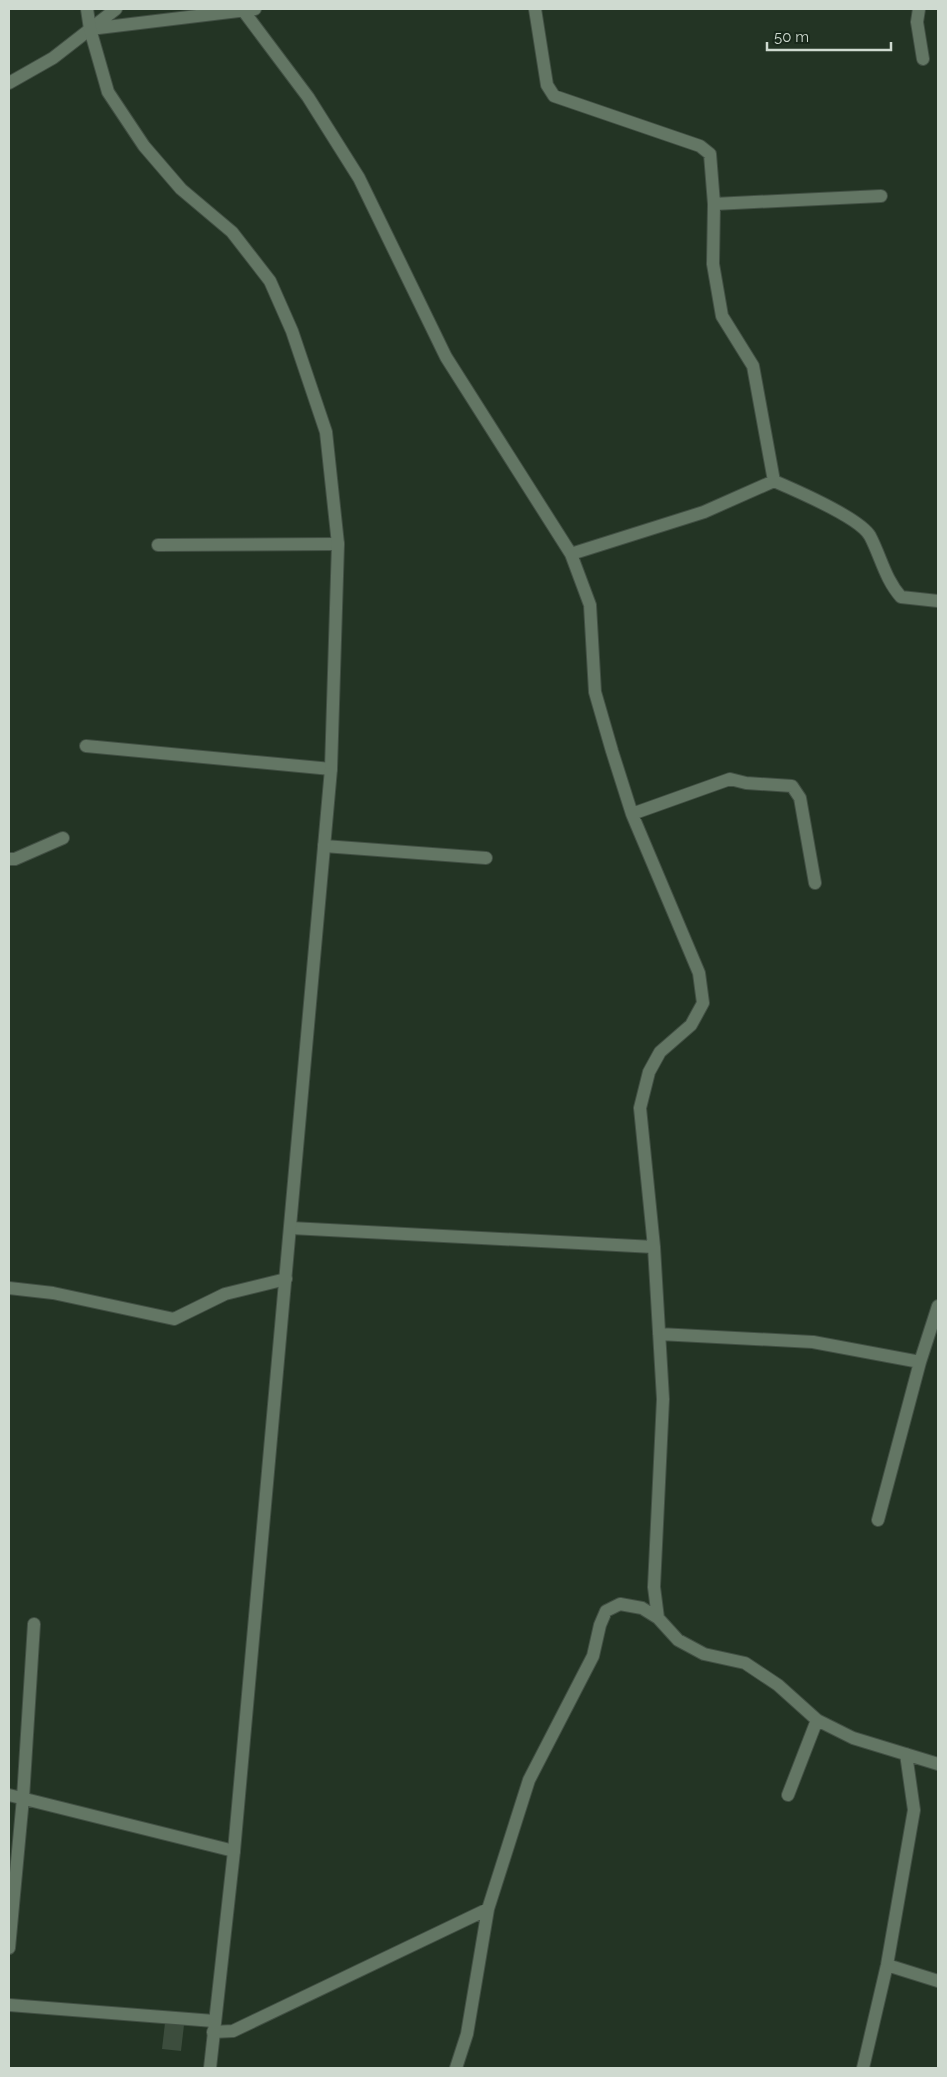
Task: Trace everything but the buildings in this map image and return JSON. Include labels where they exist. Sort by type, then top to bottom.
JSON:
[{"type":"street","points":[[87,9],[90,30],[108,92],[144,146],[181,189],[232,232],[270,281],[292,331],[326,432],[338,544],[331,768],[234,1851],[210,2068]]},
{"type":"street","points":[[9,83],[52,58],[116,9]]},
{"type":"street","points":[[90,30],[255,9]]},
{"type":"street","points":[[536,9],[547,85],[554,96],[700,146],[710,154],[714,204],[712,264],[722,316],[753,366],[774,481]]},
{"type":"street","points":[[919,9],[917,22],[923,59]]},
{"type":"street","points":[[242,10],[308,97],[359,178],[446,357],[571,554],[590,605],[595,692],[632,814],[699,973],[703,1003],[691,1025],[660,1052],[649,1072],[640,1108],[654,1247],[663,1398],[654,1587],[658,1618]]},
{"type":"street","points":[[714,204],[881,196]]},
{"type":"street","points":[[571,554],[704,512],[774,481],[847,516],[869,534],[890,584],[901,597],[938,601]]},
{"type":"street","points":[[158,545],[338,544]]},
{"type":"street","points":[[86,746],[331,768]]},
{"type":"street","points":[[632,814],[730,779],[746,783],[792,786],[800,798],[815,883]]},
{"type":"street","points":[[9,859],[15,859],[62,838]]},
{"type":"street","points":[[324,846],[486,858]]},
{"type":"street","points":[[291,1228],[654,1247]]},
{"type":"street","points":[[9,1288],[54,1293],[174,1319],[225,1294],[286,1279]]},
{"type":"street","points":[[878,1520],[920,1362],[938,1306]]},
{"type":"street","points":[[659,1334],[813,1342],[920,1362]]},
{"type":"street","points":[[456,2068],[467,2034],[488,1909],[530,1780],[593,1656],[600,1625],[606,1610],[620,1604],[642,1608],[658,1618],[678,1640],[704,1654],[745,1663],[778,1685],[816,1720],[853,1738],[906,1754],[938,1760]]},
{"type":"street","points":[[9,1948],[23,1798],[34,1624]]},
{"type":"street","points":[[788,1795],[816,1720]]},
{"type":"street","points":[[864,2068],[887,1965],[914,1810],[906,1754]]},
{"type":"street","points":[[9,1795],[234,1851]]},
{"type":"street","points":[[9,2005],[214,2026],[233,2031],[488,1909]]},
{"type":"street","points":[[887,1965],[938,1981]]}]
